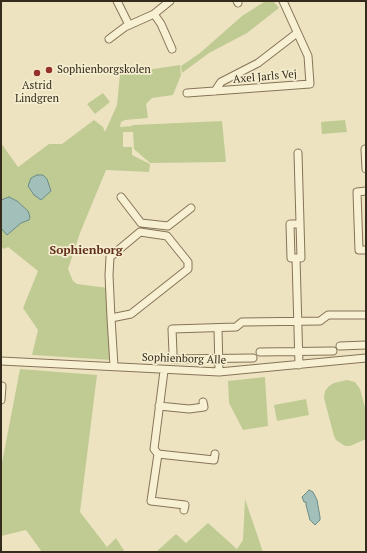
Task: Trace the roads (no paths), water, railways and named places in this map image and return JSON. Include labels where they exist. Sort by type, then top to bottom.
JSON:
[{"type":"street","points":[[117,1],[129,25]]},
{"type":"street","points":[[109,39],[129,25],[154,14],[170,1]]},
{"type":"street","name":"Axel Jarls Vej","points":[[187,93],[310,84],[308,56],[296,33],[283,1]]},
{"type":"street","points":[[154,14],[161,24],[172,49]]},
{"type":"street","name":"Axel Jarls Vej","points":[[215,91],[221,82],[258,63],[296,33]]},
{"type":"street","points":[[365,149],[366,169]]},
{"type":"street","points":[[298,153],[301,258],[296,258],[299,365]]},
{"type":"street","points":[[366,192],[357,192],[360,250],[366,250]]},
{"type":"street","points":[[122,197],[141,223],[168,226],[191,208]]},
{"type":"street","points":[[137,235],[139,220]]},
{"type":"street","points":[[170,239],[172,223]]},
{"type":"street","points":[[111,318],[131,314],[188,268],[188,262],[167,236],[140,232],[110,257],[109,275],[111,318],[114,366]]},
{"type":"street","points":[[253,358],[173,356],[172,329],[236,327],[242,322],[320,321],[328,315],[366,315]]},
{"type":"street","points":[[218,328],[219,372]]},
{"type":"street","points":[[340,346],[366,345]]},
{"type":"street","points":[[260,352],[333,351]]},
{"type":"street","name":"Sophienborg Alle","points":[[1,361],[219,372],[366,358]]},
{"type":"street","points":[[164,370],[154,449],[158,454],[214,460],[214,454]]},
{"type":"street","points":[[1,400],[2,386]]},
{"type":"street","points":[[159,406],[189,409],[204,408],[203,402]]},
{"type":"street","points":[[158,454],[151,501],[185,505],[184,510]]},
{"type":"water","points":[[37,175],[43,175],[47,179],[51,191],[41,200],[34,195],[28,186],[31,178]]},
{"type":"water","points":[[9,197],[17,201],[28,211],[30,217],[29,220],[21,223],[7,235],[1,228],[1,200]]},
{"type":"water","points":[[309,490],[313,492],[317,500],[320,517],[320,520],[315,525],[310,520],[306,502],[304,502],[302,497]]},
{"type":"place","name":"Sophienborgskolen","points":[[49,70]]},
{"type":"place","name":"Astrid Lindgren","points":[[37,73]]},
{"type":"district","name":"Sophienborg","points":[[86,251]]}]
